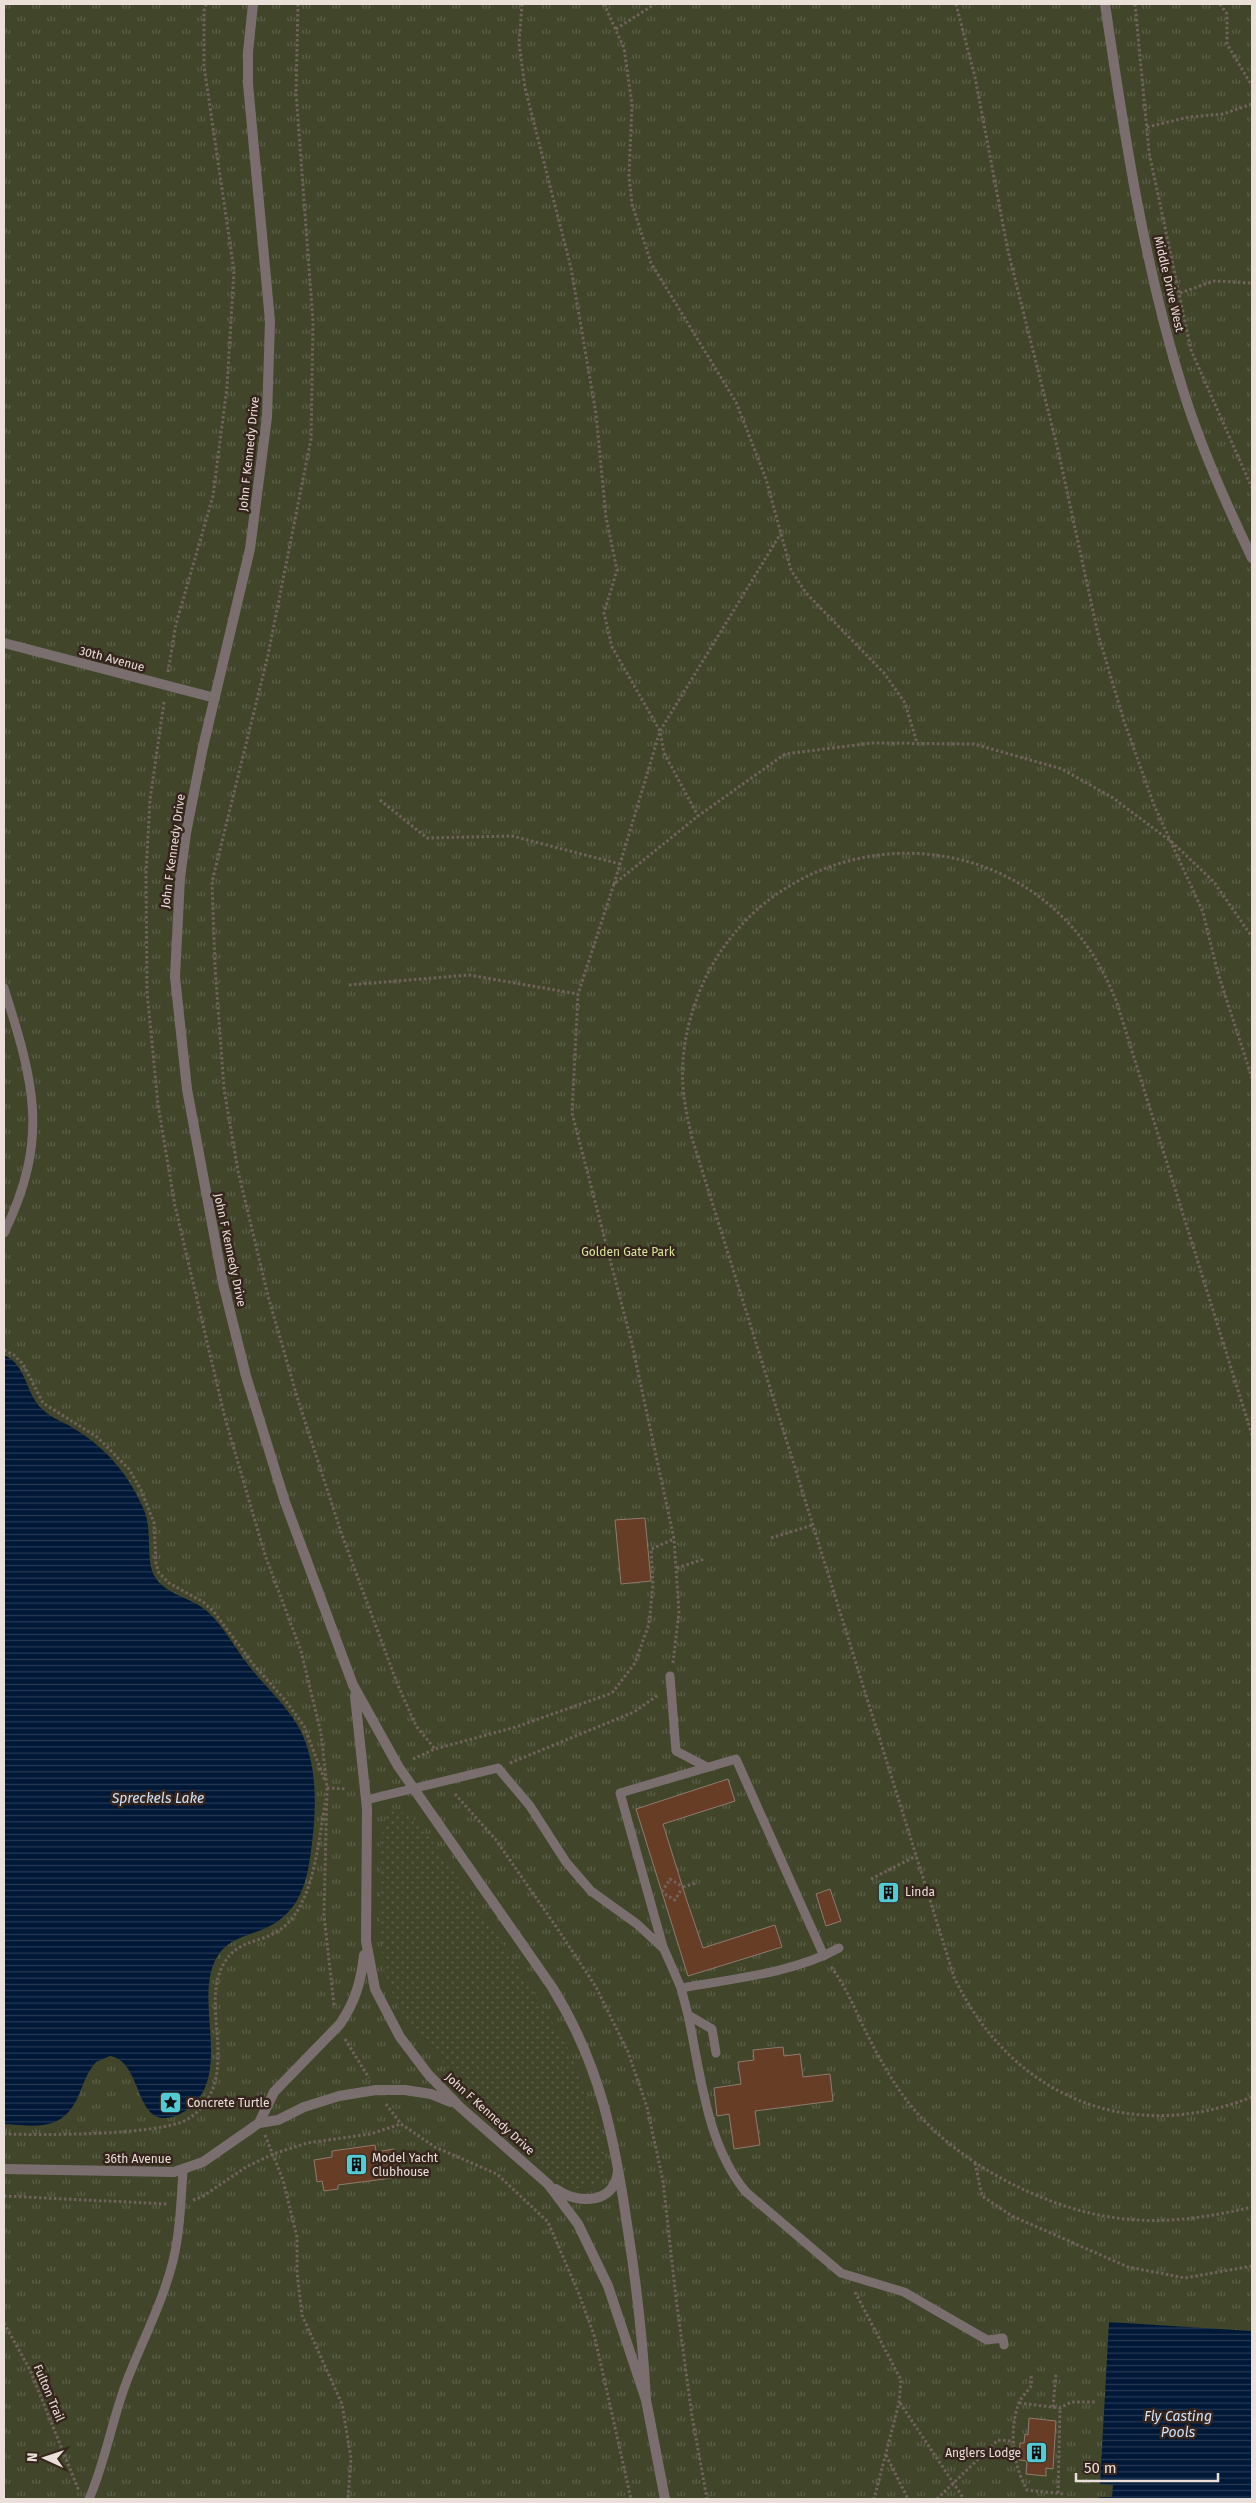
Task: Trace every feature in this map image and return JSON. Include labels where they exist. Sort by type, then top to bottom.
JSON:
[{"type":"street","name":"John F Kennedy Drive","points":[[253,4],[248,52],[248,84],[267,275],[270,370],[263,461],[250,549],[186,833],[176,923],[175,977],[187,1089],[223,1283],[246,1376],[285,1502],[353,1685],[374,1727],[413,1787],[535,1961],[566,2010],[598,2083],[619,2162],[641,2318],[646,2400],[665,2499]]},
{"type":"street","name":"Middle Drive West","points":[[1105,4],[1127,141],[1166,330],[1183,389],[1206,456],[1252,558]]},
{"type":"street","name":"30th Avenue","points":[[4,642],[215,698]]},
{"type":"street","name":"John F Kennedy Drive","points":[[353,1685],[366,1800],[365,1924],[370,1973],[375,1989],[388,2019],[428,2074],[460,2106],[548,2184],[578,2224],[598,2262],[646,2400]]},
{"type":"street","name":"36th Avenue","points":[[259,2123],[274,2092],[340,2024],[355,1999],[364,1956],[365,1924]]},
{"type":"street","name":"36th Avenue","points":[[4,2168],[152,2173],[183,2170],[215,2154],[259,2123],[278,2120],[322,2100],[376,2090],[418,2091],[446,2099],[460,2106]]},
{"type":"street","points":[[548,2184],[571,2198],[596,2199],[606,2194],[613,2186],[618,2176],[619,2162]]},
{"type":"lane","points":[[4,988],[24,1055],[34,1112],[33,1140],[26,1169],[19,1197],[4,1233]]},
{"type":"lane","points":[[670,1676],[676,1751],[707,1767]]},
{"type":"lane","points":[[824,1956],[736,1759],[620,1792],[664,1949],[681,1988],[714,2129],[720,2149],[736,2180],[756,2202],[841,2272],[904,2292],[986,2340],[1004,2338],[1004,2345]]},
{"type":"lane","points":[[366,1800],[413,1787],[498,1768],[526,1800],[566,1862],[591,1891],[637,1924],[664,1949]]},
{"type":"lane","points":[[681,1988],[757,1974],[824,1956],[839,1948]]},
{"type":"lane","points":[[688,2015],[712,2029],[716,2053]]},
{"type":"lane","points":[[89,2499],[105,2460],[124,2388],[163,2293],[173,2263],[177,2242],[183,2170]]},
{"type":"path","points":[[168,678],[176,624],[213,496],[227,387],[234,271],[204,66],[204,11],[206,4]]},
{"type":"path","points":[[298,4],[296,92],[312,322],[311,439],[268,655],[212,882],[215,966],[224,1089],[238,1171],[266,1288],[308,1433],[358,1580],[397,1683],[416,1726],[435,1749]]},
{"type":"path","points":[[522,4],[519,43],[525,88],[571,268],[596,414],[606,517],[617,570],[604,614],[612,648],[660,731],[664,752],[698,816]]},
{"type":"path","points":[[604,4],[624,48],[632,104],[629,176],[632,204],[651,263],[736,402],[766,479],[791,570],[806,593],[884,673],[905,703],[917,743]]},
{"type":"path","points":[[616,29],[655,4]]},
{"type":"path","points":[[956,4],[975,77],[1008,251],[1058,450],[1098,634],[1124,721],[1154,805],[1203,912],[1217,970],[1252,1078]]},
{"type":"path","points":[[1135,4],[1150,152],[1192,350],[1252,488]]},
{"type":"path","points":[[1220,4],[1227,14],[1227,44],[1252,86]]},
{"type":"path","points":[[1147,127],[1189,117],[1222,114],[1252,104]]},
{"type":"path","points":[[1180,293],[1214,281],[1252,283]]},
{"type":"path","points":[[498,1768],[634,1712],[649,1703],[660,1693],[670,1676],[678,1635],[677,1568],[674,1539],[632,1344],[572,1112],[578,994],[614,884],[660,731],[781,533]]},
{"type":"path","points":[[614,884],[698,816],[785,754],[872,742],[974,744],[1062,769],[1113,798],[1173,843],[1214,882],[1252,936]]},
{"type":"path","points":[[380,800],[427,838],[512,836],[620,864]]},
{"type":"path","points":[[1252,1435],[1117,1003],[1100,966],[1077,932],[1049,905],[1016,881],[963,860],[922,853],[860,857],[814,872],[770,898],[732,936],[704,981],[694,1007],[684,1058],[683,1084],[692,1138],[947,1956],[964,1997],[987,2032],[1015,2062],[1032,2075],[1069,2097],[1121,2113],[1149,2116],[1192,2114],[1215,2110],[1252,2097]]},
{"type":"path","points":[[349,985],[469,974],[578,994]]},
{"type":"path","points":[[4,1350],[14,1355],[23,1364],[43,1403],[96,1437],[129,1469],[141,1490],[154,1523],[156,1563],[159,1574],[169,1583],[203,1602],[214,1612],[253,1664],[290,1706],[311,1740],[328,1788],[310,1881],[295,1914],[278,1931],[239,1946],[229,1955],[222,1966],[216,1995],[217,2074],[210,2097],[203,2106],[187,2120],[166,2127],[49,2134],[4,2134]]},
{"type":"path","points":[[771,1538],[813,1525]]},
{"type":"path","points":[[413,1759],[435,1749],[516,1727],[612,1694],[635,1663],[649,1624],[653,1584],[651,1548],[674,1539]]},
{"type":"path","points":[[677,1568],[704,1559]]},
{"type":"path","points":[[328,1788],[347,1789]]},
{"type":"path","points":[[871,1879],[916,1856]]},
{"type":"path","points":[[684,1887],[670,1879],[662,1893],[675,1900],[684,1887],[696,1883]]},
{"type":"path","points":[[824,1956],[848,1992],[880,2058],[912,2107],[952,2146],[974,2162],[1027,2190],[1081,2210],[1109,2217],[1152,2220],[1190,2219],[1252,2206]]},
{"type":"path","points":[[343,2035],[370,2081]]},
{"type":"path","points":[[383,2099],[401,2124],[435,2147],[497,2174],[548,2222],[580,2294],[595,2338],[631,2499]]},
{"type":"path","points":[[259,2123],[284,2180],[297,2237],[297,2272],[302,2315],[342,2404],[351,2458],[348,2499]]},
{"type":"path","points":[[974,2162],[982,2196],[1012,2216],[1128,2267],[1185,2278],[1252,2266]]},
{"type":"path","points":[[841,2272],[858,2296],[901,2380],[899,2403],[874,2499]]},
{"type":"path","name":"Fulton Trail","points":[[4,2323],[30,2370],[80,2493]]},
{"type":"path","points":[[1053,2407],[1056,2373]]},
{"type":"path","points":[[1031,2376],[1032,2385],[1018,2403],[1012,2441],[1019,2476],[1027,2490],[1064,2494]]},
{"type":"path","points":[[1018,2403],[1060,2408],[1071,2402],[1097,2402]]},
{"type":"path","points":[[899,2403],[964,2499]]},
{"type":"path","points":[[1058,2493],[1060,2408]]},
{"type":"path","points":[[936,2499],[998,2440],[1012,2441]]},
{"type":"path","points":[[885,2454],[908,2499]]},
{"type":"green space","name":"Golden Gate Park","points":[[4,4],[1252,4],[1252,2499],[4,2499]]},
{"type":"green space","points":[[395,1810],[411,1816],[438,1848],[512,1957],[571,2053],[600,2131],[607,2165],[598,2183],[574,2189],[553,2179],[478,2102],[424,2041],[399,2009],[385,1975],[380,1927],[381,1839],[387,1815]]},
{"type":"water","name":"Spreckels Lake","points":[[4,1355],[12,1360],[22,1372],[32,1395],[42,1409],[50,1416],[74,1428],[99,1447],[125,1476],[147,1518],[150,1562],[155,1577],[166,1588],[202,1607],[219,1624],[249,1666],[293,1718],[308,1748],[312,1765],[315,1800],[313,1834],[310,1860],[300,1895],[283,1917],[262,1930],[230,1943],[215,1962],[210,1977],[208,1994],[211,2049],[210,2067],[206,2084],[198,2099],[179,2115],[171,2117],[156,2116],[149,2110],[127,2068],[120,2060],[110,2056],[96,2062],[85,2079],[72,2108],[64,2116],[56,2121],[37,2126],[4,2124]]},
{"type":"water","name":"Fly Casting Pools","points":[[1109,2322],[1252,2331],[1252,2499],[1099,2499],[1099,2497],[1112,2497],[1113,2485],[1100,2484]]},
{"type":"building","points":[[645,1518],[651,1581],[621,1584],[615,1520]]},
{"type":"building","points":[[728,1779],[735,1801],[663,1824],[686,1898],[703,1948],[775,1925],[782,1947],[688,1976],[636,1809]]},
{"type":"building","points":[[830,1889],[841,1921],[826,1926],[816,1894]]},
{"type":"building","points":[[783,2047],[784,2056],[800,2054],[803,2077],[830,2074],[833,2101],[755,2111],[760,2145],[734,2149],[729,2114],[717,2116],[714,2088],[741,2084],[738,2062],[754,2060],[753,2050]]},
{"type":"building","name":"Model Yacht Clubhouse","points":[[375,2145],[376,2152],[394,2149],[397,2171],[391,2171],[392,2178],[338,2185],[338,2189],[324,2191],[322,2181],[317,2182],[314,2160],[332,2157],[332,2151]]},
{"type":"building","name":"Anglers Lodge","points":[[1029,2418],[1056,2421],[1053,2469],[1046,2468],[1046,2476],[1026,2474],[1027,2461],[1019,2460],[1020,2443],[1024,2443],[1025,2434],[1028,2435]]},
{"type":"place","name":"Linda","points":[[889,1892]]},
{"type":"place","name":"Concrete Turtle","points":[[171,2103]]},
{"type":"place","name":"Model Yacht Clubhouse","points":[[356,2165]]},
{"type":"place","name":"Anglers Lodge","points":[[1037,2453]]}]
